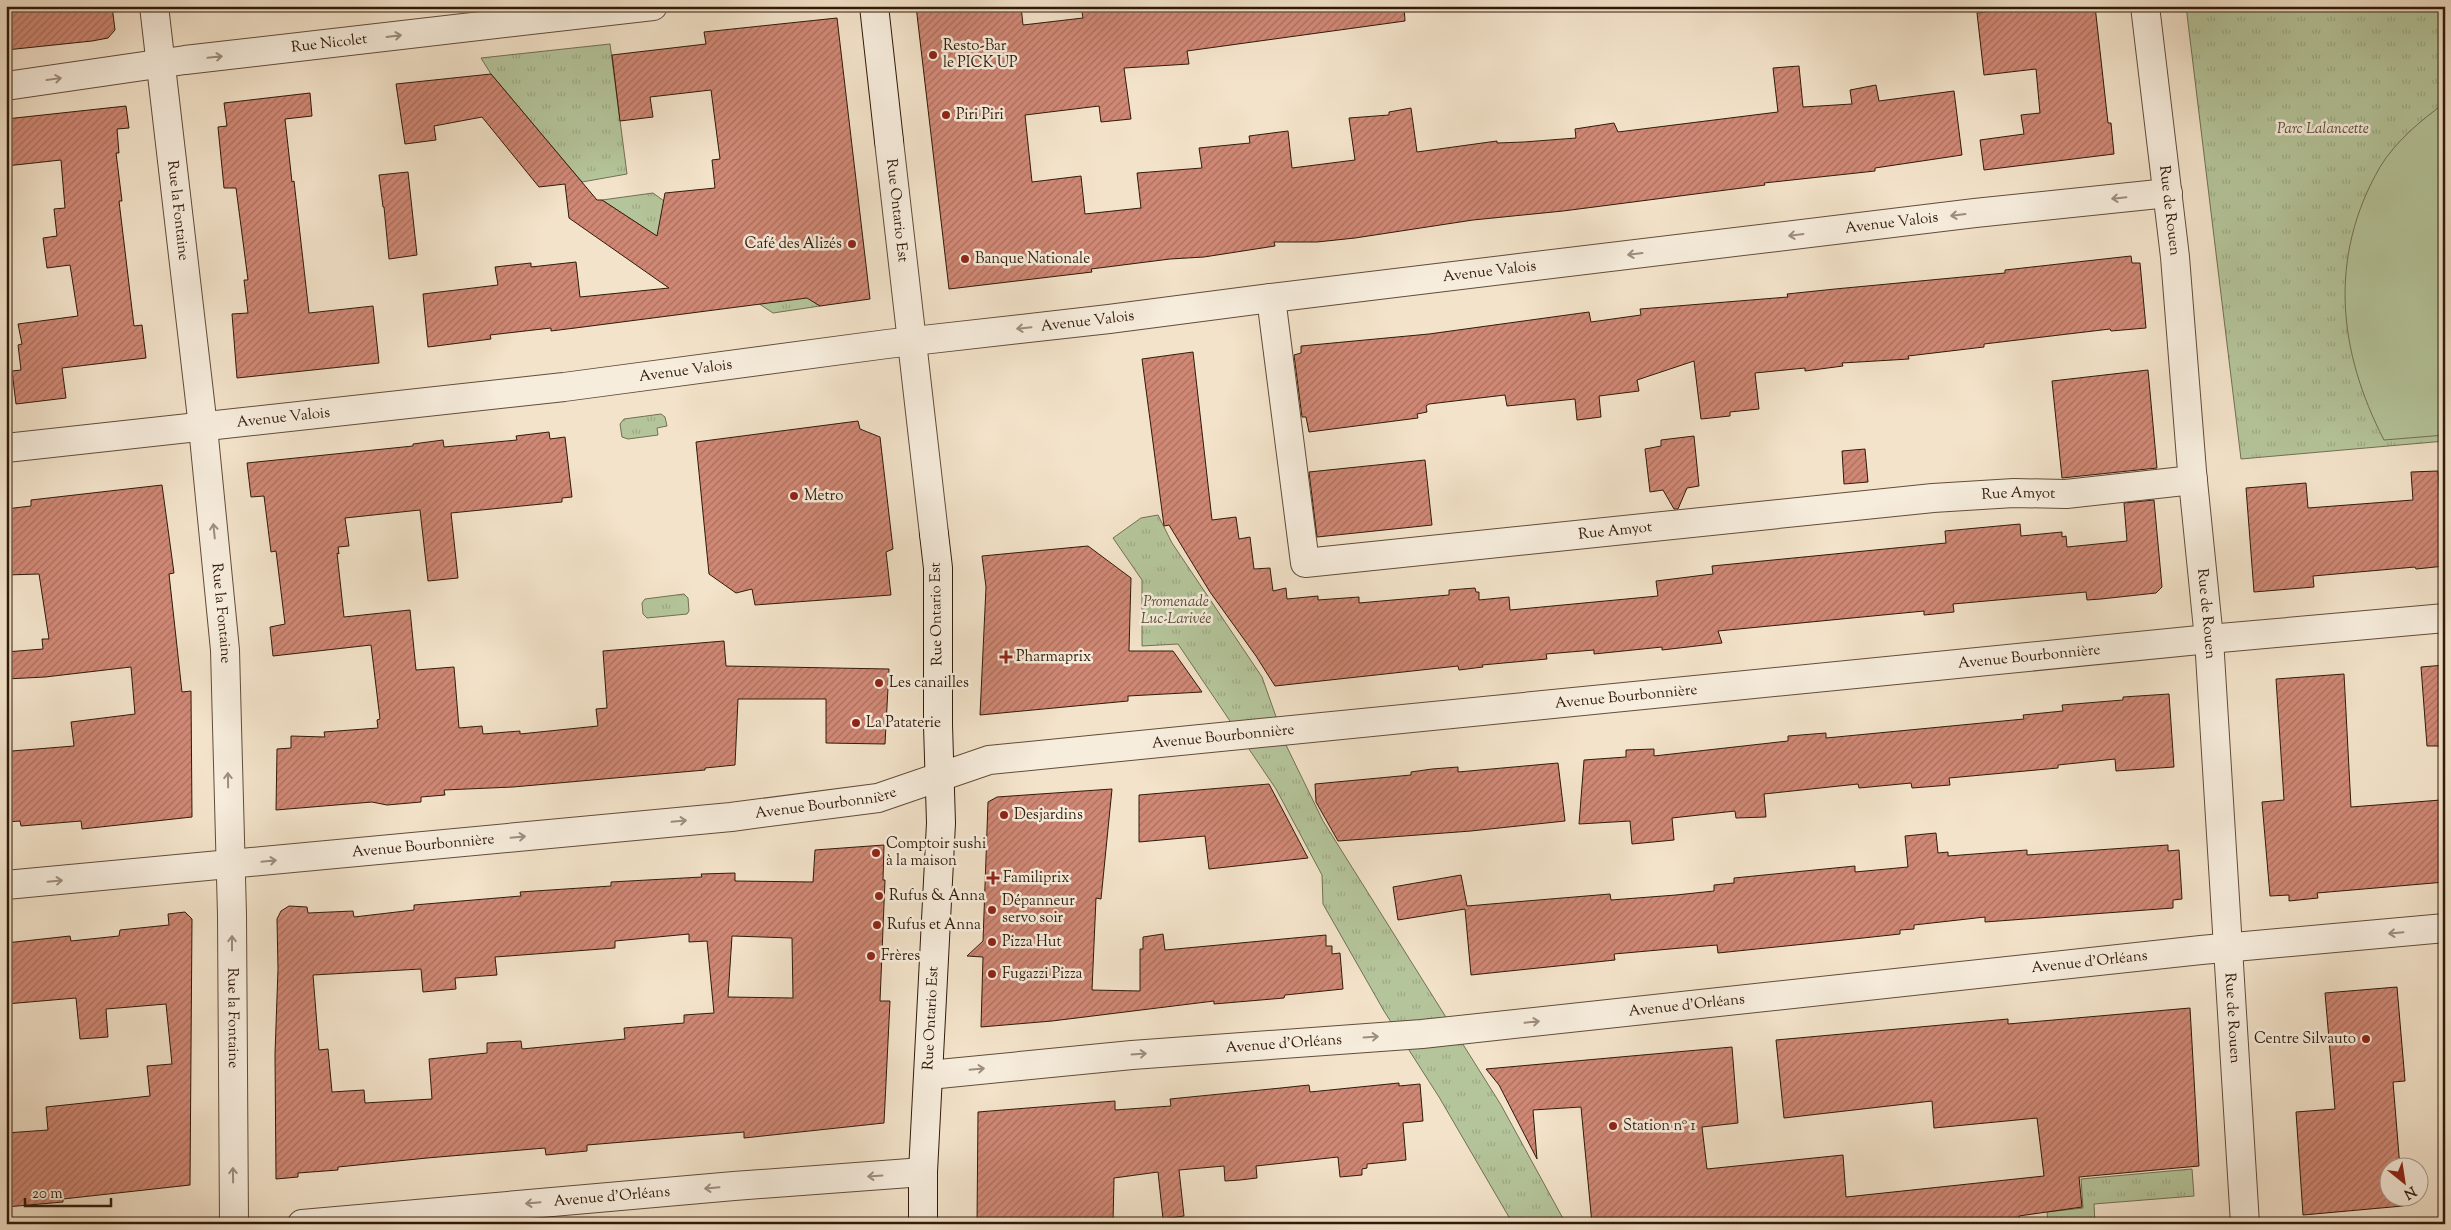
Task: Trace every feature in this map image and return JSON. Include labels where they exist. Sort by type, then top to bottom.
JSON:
[{"type":"street","name":"Rue la Fontaine","points":[[154,6],[203,427],[225,650],[230,865],[234,1224]]},
{"type":"street","name":"Rue Nicolet","points":[[6,86],[162,63],[653,6]]},
{"type":"street","name":"Rue Ontario Est","points":[[874,6],[910,341],[938,568],[941,823],[923,1172],[923,1224]]},
{"type":"street","name":"Rue de Rouen","points":[[2146,6],[2168,193],[2209,638],[2245,1224]]},
{"type":"street","name":"Avenue Valois","points":[[7,444],[203,427],[564,387],[910,341],[1118,318],[1976,213],[2168,193]]},
{"type":"street","name":"Rue Amyot","points":[[1271,298],[1305,564],[1933,498],[2014,493],[2066,494],[2193,480]]},
{"type":"street","name":"Avenue Bourbonnière","points":[[6,885],[732,817],[878,798],[982,761],[1134,744],[2209,638],[2445,618]]},
{"type":"street","name":"Avenue d'Orléans","points":[[928,1075],[1132,1054],[1422,1034],[2228,948],[2445,928]]},
{"type":"street","name":"Avenue d'Orléans","points":[[302,1224],[923,1172]]},
{"type":"green space","name":"Parc Lalancette","points":[[2186,6],[2445,6],[2445,441],[2241,459]]},
{"type":"green space","points":[[610,44],[627,174],[582,182],[491,74],[481,58]]},
{"type":"green space","points":[[2445,103],[2445,435],[2384,440],[2368,406],[2349,338],[2345,304],[2346,269],[2352,235],[2363,201],[2386,158],[2409,132]]},
{"type":"green space","points":[[653,193],[820,306],[773,313],[602,200]]},
{"type":"green space","points":[[661,414],[665,417],[667,426],[657,428],[658,435],[628,439],[622,437],[620,424],[624,419]]},
{"type":"green space","name":"Promenade Luc-Larivée","points":[[1158,515],[1172,543],[1262,677],[1286,745],[1323,821],[1501,1105],[1566,1224],[1513,1224],[1439,1097],[1384,1011],[1323,904],[1322,875],[1276,789],[1178,644],[1142,646],[1142,580],[1113,538],[1141,518]]},
{"type":"green space","points":[[684,594],[688,598],[689,611],[687,614],[647,618],[643,614],[642,603],[645,599]]},
{"type":"green space","points":[[2192,1169],[2194,1196],[2094,1204],[2095,1224],[2048,1224],[2047,1212],[2083,1208],[2081,1179]]},
{"type":"building","points":[[6,6],[112,6],[115,30],[108,38],[92,41],[6,50]]},
{"type":"building","points":[[916,6],[1021,6],[1023,25],[1083,18],[1081,6],[1404,6],[1405,21],[1187,51],[1189,64],[1124,68],[1131,119],[1101,122],[1099,106],[1025,115],[1032,182],[1081,176],[1085,214],[1141,208],[1137,173],[1202,168],[1199,148],[1250,143],[1249,136],[1288,131],[1292,168],[1355,160],[1349,118],[1389,115],[1389,112],[1411,108],[1417,152],[1497,141],[1497,143],[1524,142],[1576,138],[1575,129],[1614,123],[1618,132],[1778,112],[1773,68],[1799,66],[1803,107],[1852,104],[1850,90],[1876,85],[1879,101],[1954,91],[1962,155],[1875,168],[1875,171],[1764,183],[1765,185],[1563,211],[1473,220],[1355,238],[1317,242],[1274,242],[1275,246],[1204,257],[1170,259],[1091,269],[1092,272],[949,289]]},
{"type":"building","points":[[2034,6],[2095,6],[2108,123],[2111,123],[2114,154],[1984,170],[1980,140],[2024,134],[2021,115],[2040,113],[2036,69],[1984,75],[1977,13]]},
{"type":"building","points":[[837,18],[870,299],[820,306],[807,298],[551,331],[551,328],[490,335],[491,339],[428,347],[423,294],[498,285],[495,267],[531,263],[531,267],[576,262],[580,297],[669,288],[569,218],[565,184],[539,187],[482,117],[434,126],[436,140],[405,144],[396,84],[491,74],[597,200],[602,200],[657,236],[665,193],[715,188],[712,160],[720,159],[711,90],[650,97],[653,117],[620,121],[612,55],[706,44],[704,32]]},
{"type":"building","points":[[310,93],[312,116],[285,119],[309,313],[373,306],[379,363],[237,378],[232,314],[248,313],[244,280],[248,280],[236,188],[224,188],[218,127],[227,126],[224,103]]},
{"type":"building","points":[[126,106],[129,128],[117,129],[119,153],[116,153],[122,201],[119,201],[134,326],[142,325],[146,358],[62,368],[66,398],[16,404],[12,371],[21,370],[18,345],[22,344],[18,324],[78,316],[70,265],[47,268],[43,238],[57,236],[54,209],[65,208],[61,160],[6,166],[6,119]]},
{"type":"building","points":[[408,172],[417,255],[389,259],[379,175]]},
{"type":"building","points":[[2131,256],[2132,263],[2140,263],[2146,328],[2111,331],[2110,329],[1984,344],[1984,347],[1908,356],[1909,359],[1842,363],[1843,366],[1805,371],[1805,368],[1755,373],[1759,409],[1730,412],[1730,416],[1701,419],[1694,361],[1637,380],[1639,391],[1599,396],[1601,417],[1577,420],[1575,399],[1507,406],[1505,395],[1429,404],[1426,406],[1427,412],[1417,414],[1418,418],[1309,432],[1306,417],[1302,417],[1294,355],[1301,353],[1301,346],[1429,334],[1589,312],[1591,322],[1641,315],[1640,309],[1788,297],[1787,294],[2005,273],[2005,270]]},
{"type":"building","points":[[1193,352],[1212,520],[1236,517],[1239,539],[1250,537],[1254,569],[1270,568],[1273,591],[1286,588],[1287,599],[1318,596],[1318,600],[1359,597],[1359,603],[1449,595],[1449,590],[1475,588],[1476,592],[1479,592],[1479,600],[1509,597],[1510,610],[1658,596],[1656,581],[1713,574],[1712,566],[1946,543],[1945,531],[2020,524],[2021,536],[2062,532],[2062,537],[2066,536],[2067,547],[2127,541],[2124,503],[2154,500],[2162,587],[2156,593],[2101,599],[2087,600],[2086,592],[1953,604],[1954,612],[1924,615],[1924,611],[1718,631],[1722,643],[1662,650],[1662,647],[1594,654],[1594,650],[1546,654],[1547,659],[1482,665],[1483,667],[1459,670],[1458,666],[1275,686],[1210,592],[1169,525],[1164,526],[1142,359]]},
{"type":"building","points":[[2148,370],[2157,468],[2062,478],[2052,381]]},
{"type":"building","name":"Metro","points":[[858,421],[860,429],[880,437],[893,549],[886,552],[891,595],[755,605],[752,589],[736,593],[709,574],[696,442]]},
{"type":"building","points":[[549,432],[550,439],[565,437],[572,497],[562,498],[562,502],[451,513],[458,578],[428,581],[420,510],[345,518],[349,546],[338,547],[339,554],[337,553],[344,617],[410,610],[416,670],[454,667],[459,728],[482,726],[483,734],[520,731],[520,734],[598,726],[596,709],[607,708],[603,651],[724,641],[726,666],[889,669],[885,744],[826,743],[826,699],[738,699],[735,765],[705,768],[705,770],[513,787],[444,790],[445,795],[421,797],[421,802],[387,805],[372,802],[276,810],[277,749],[291,748],[291,736],[325,737],[324,732],[378,728],[377,720],[380,719],[371,645],[273,656],[270,627],[285,624],[276,551],[271,552],[264,496],[251,497],[247,463],[413,446],[413,444],[443,440],[444,447],[517,440],[516,436]]},
{"type":"building","points":[[1694,436],[1699,486],[1687,488],[1678,509],[1674,509],[1663,490],[1650,492],[1645,449],[1661,446],[1661,440]]},
{"type":"building","points":[[1865,449],[1868,482],[1844,484],[1842,451]]},
{"type":"building","points":[[1425,460],[1432,525],[1317,537],[1309,472]]},
{"type":"building","points":[[2438,471],[2441,513],[2445,512],[2445,566],[2313,576],[2314,587],[2254,592],[2246,488],[2306,483],[2308,508],[2413,500],[2411,472]]},
{"type":"building","points":[[162,485],[174,573],[169,574],[182,692],[191,691],[192,817],[82,829],[81,821],[21,826],[20,821],[6,822],[6,758],[12,757],[12,751],[74,746],[71,722],[135,714],[131,667],[45,677],[6,679],[6,652],[43,649],[42,639],[49,639],[39,574],[6,575],[6,509],[31,506],[31,500]]},
{"type":"building","points":[[1088,546],[1131,578],[1129,651],[1173,651],[1202,692],[1128,696],[1128,701],[980,715],[986,587],[982,556]]},
{"type":"building","points":[[2445,665],[2445,746],[2427,746],[2421,667]]},
{"type":"building","points":[[2344,674],[2351,807],[2441,800],[2442,819],[2445,818],[2445,882],[2317,893],[2318,898],[2289,901],[2289,895],[2270,896],[2262,802],[2284,800],[2276,679]]},
{"type":"building","points":[[2169,694],[2174,767],[2116,771],[2115,759],[2058,765],[2058,768],[1949,778],[1950,785],[1912,788],[1911,783],[1859,788],[1858,784],[1764,794],[1766,817],[1736,818],[1735,811],[1672,818],[1674,840],[1632,844],[1630,821],[1579,824],[1584,760],[1626,757],[1626,750],[1654,749],[1654,756],[1788,741],[1788,736],[1826,733],[1826,738],[2024,719],[2023,715],[2063,711],[2062,705],[2123,700],[2123,697]]},
{"type":"building","points":[[1558,763],[1565,821],[1471,831],[1338,841],[1316,802],[1315,784],[1411,775],[1411,772],[1432,769],[1458,767],[1458,772]]},
{"type":"building","points":[[1269,784],[1308,858],[1209,869],[1205,836],[1139,842],[1139,795]]},
{"type":"building","points":[[1112,789],[1101,899],[1096,898],[1092,990],[1140,991],[1140,949],[1143,949],[1143,937],[1163,934],[1165,950],[1326,935],[1326,946],[1332,946],[1332,954],[1340,953],[1343,989],[1285,995],[1284,998],[1214,1004],[1214,1001],[1052,1021],[981,1027],[983,957],[967,956],[983,941],[988,802],[997,797]]},
{"type":"building","points":[[1936,833],[1938,853],[1948,852],[1948,856],[2027,850],[2027,855],[2168,845],[2168,851],[2179,850],[2182,899],[2173,900],[2173,908],[1985,922],[1985,917],[1914,925],[1914,929],[1900,930],[1900,934],[1718,953],[1717,945],[1614,954],[1615,960],[1471,975],[1465,909],[1398,920],[1393,887],[1461,875],[1467,906],[1610,894],[1611,900],[1676,895],[1714,891],[1714,885],[1734,883],[1734,878],[1855,866],[1855,872],[1908,867],[1905,836]]},
{"type":"building","points":[[884,845],[883,880],[885,880],[880,1001],[890,1001],[884,1123],[744,1138],[744,1132],[587,1145],[587,1151],[546,1155],[545,1148],[427,1158],[338,1167],[338,1170],[298,1173],[298,1177],[276,1179],[277,919],[281,911],[289,906],[307,907],[308,913],[353,911],[354,917],[414,910],[414,905],[521,896],[520,892],[611,886],[611,882],[702,877],[701,874],[735,873],[735,881],[813,882],[815,850]],"holes":[[[689,934],[689,942],[707,941],[714,1013],[684,1015],[684,1023],[624,1028],[625,1039],[522,1049],[521,1041],[487,1043],[487,1053],[429,1059],[432,1099],[365,1103],[364,1090],[332,1092],[328,1049],[319,1050],[313,975],[421,969],[423,992],[456,989],[455,978],[497,975],[495,957],[615,948],[615,941]],[[732,936],[792,938],[793,998],[728,997]]]},
{"type":"building","points":[[185,912],[192,919],[190,1185],[63,1199],[63,1202],[6,1207],[6,1133],[48,1130],[46,1107],[150,1096],[147,1066],[172,1064],[166,1004],[106,1009],[108,1037],[80,1039],[76,998],[6,1004],[6,943],[70,936],[71,941],[119,936],[120,930],[169,925],[168,914]]},
{"type":"building","points":[[2397,987],[2405,1081],[2393,1082],[2399,1158],[2378,1158],[2378,1208],[2381,1208],[2303,1215],[2296,1112],[2335,1109],[2325,993]]},
{"type":"building","points":[[2190,1008],[2199,1166],[2079,1177],[2082,1207],[2019,1216],[2020,1224],[1592,1224],[1581,1107],[1533,1110],[1537,1159],[1499,1085],[1486,1069],[1732,1047],[1738,1123],[1702,1127],[1707,1169],[1843,1155],[1846,1197],[2044,1176],[2037,1118],[1934,1128],[1932,1101],[1784,1118],[1776,1040],[2008,1019],[2008,1024]]},
{"type":"building","points":[[1399,1083],[1399,1086],[1420,1084],[1423,1121],[1403,1123],[1406,1160],[1367,1164],[1367,1168],[1362,1169],[1362,1175],[1340,1177],[1338,1157],[1256,1166],[1257,1178],[1240,1180],[1225,1181],[1224,1166],[1179,1170],[1184,1216],[1163,1219],[1158,1172],[1114,1178],[1113,1224],[977,1224],[978,1112],[1115,1101],[1115,1110],[1171,1106],[1170,1099],[1309,1085],[1310,1092]]},
{"type":"place","name":"Resto-Bar le PICK UP","points":[[933,55]]},
{"type":"place","name":"Piri Piri","points":[[946,115]]},
{"type":"place","name":"Café des Alizés","points":[[852,244]]},
{"type":"place","name":"Banque Nationale","points":[[965,259]]},
{"type":"place","name":"Metro","points":[[794,496]]},
{"type":"place","name":"Pharmaprix","points":[[1006,657]]},
{"type":"place","name":"Les canailles","points":[[879,683]]},
{"type":"place","name":"La Pataterie","points":[[856,723]]},
{"type":"place","name":"Desjardins","points":[[1004,815]]},
{"type":"place","name":"Comptoir sushi à la maison","points":[[876,853]]},
{"type":"place","name":"Familiprix","points":[[993,878]]},
{"type":"place","name":"Rufus & Anna","points":[[879,896]]},
{"type":"place","name":"Dépanneur servo soir","points":[[992,910]]},
{"type":"place","name":"Rufus et Anna","points":[[877,925]]},
{"type":"place","name":"Pizza Hut","points":[[992,942]]},
{"type":"place","name":"Frères","points":[[871,956]]},
{"type":"place","name":"Fugazzi Pizza","points":[[992,974]]},
{"type":"place","name":"Centre Silvauto","points":[[2366,1039]]},
{"type":"place","name":"Station nº 1","points":[[1613,1126]]}]
